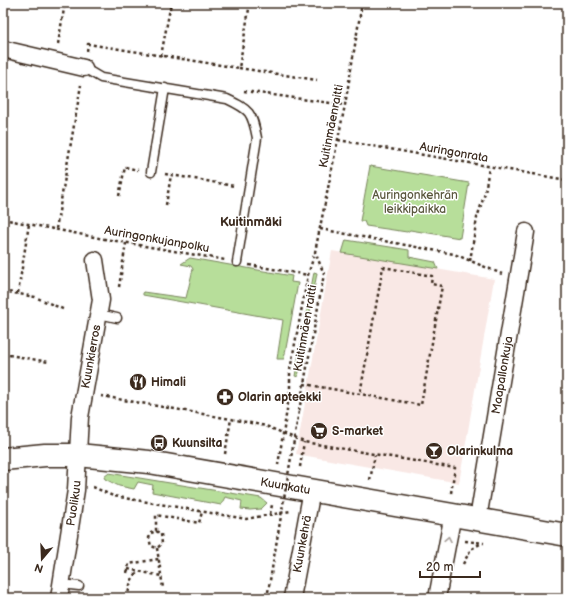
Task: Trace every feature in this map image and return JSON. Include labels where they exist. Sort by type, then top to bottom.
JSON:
[{"type":"main road","name":"Kuunkatu","points":[[3,459],[45,455],[78,455],[149,462],[310,500],[452,504],[478,519],[567,535]]},
{"type":"street","points":[[3,49],[84,68]]},
{"type":"street","name":"Maapallonkuja","points":[[478,519],[526,232]]},
{"type":"street","name":"Kuunkierros","points":[[78,455],[80,417],[101,300],[95,260]]},
{"type":"street","name":"Puolikuu","points":[[60,591],[76,483],[78,455]]},
{"type":"street","name":"Kuunkehrä","points":[[292,598],[310,500]]},
{"type":"street","points":[[437,598],[452,504]]},
{"type":"lane","points":[[84,68],[101,78],[227,99],[242,106],[253,118],[257,138],[237,262]]},
{"type":"lane","points":[[151,172],[165,88]]},
{"type":"lane","points":[[99,314],[117,318]]},
{"type":"lane","points":[[60,591],[79,586]]},
{"type":"path","points":[[55,61],[65,3]]},
{"type":"path","points":[[161,56],[170,3]]},
{"type":"path","points":[[239,68],[250,3]]},
{"type":"path","name":"Kuitinmäenraitti","points":[[284,433],[290,391],[290,370],[308,275],[315,252],[338,140],[362,3]]},
{"type":"path","points":[[56,229],[88,44],[317,80]]},
{"type":"path","name":"Auringonrata","points":[[338,140],[567,180]]},
{"type":"path","points":[[119,196],[125,167],[249,189]]},
{"type":"path","points":[[470,261],[477,218],[485,193],[489,167]]},
{"type":"path","points":[[166,205],[171,176]]},
{"type":"path","name":"Auringonkujanpolku","points":[[3,219],[99,238],[308,275]]},
{"type":"path","points":[[18,293],[28,224]]},
{"type":"path","points":[[320,229],[454,254],[503,275],[518,278]]},
{"type":"path","name":"Kuitinmäen raitti","points":[[267,598],[324,274],[315,252]]},
{"type":"path","points":[[304,384],[421,405],[442,286],[431,284],[432,276],[382,267],[360,394]]},
{"type":"path","points":[[3,290],[34,297],[65,310]]},
{"type":"path","points":[[3,354],[49,362]]},
{"type":"path","points":[[98,403],[100,396],[231,419],[266,426],[304,442],[455,468],[452,504]]},
{"type":"path","points":[[225,454],[231,419]]},
{"type":"path","points":[[300,468],[304,442]]},
{"type":"path","points":[[370,481],[375,455]]},
{"type":"path","points":[[76,483],[89,485],[113,496],[246,519],[285,511],[310,500]]},
{"type":"path","points":[[156,531],[156,515],[199,523],[202,512]]},
{"type":"path","points":[[156,531],[151,533],[149,538],[151,546],[157,548]]},
{"type":"path","points":[[156,531],[161,534],[162,544],[157,548]]},
{"type":"path","points":[[461,567],[471,549],[480,544]]},
{"type":"path","points":[[157,548],[163,588]]},
{"type":"path","points":[[127,573],[129,564],[159,559]]},
{"type":"path","points":[[128,569],[161,576]]},
{"type":"path","points":[[127,598],[131,581],[138,571]]},
{"type":"shaded area","points":[[332,251],[494,279],[459,483],[296,454]]},
{"type":"green space","points":[[306,3],[336,3],[335,8]]},
{"type":"green space","name":"Auringonkehrän leikkipaikka","points":[[370,166],[469,183],[460,238],[410,230],[407,232],[366,226],[364,221],[360,221]]},
{"type":"green space","points":[[346,240],[409,250],[409,257],[435,262],[438,269],[342,253]]},
{"type":"green space","points":[[190,258],[292,276],[291,282],[298,283],[284,359],[277,359],[283,320],[143,295],[143,292],[186,298],[193,269],[191,266],[181,264]]},
{"type":"green space","points":[[314,272],[317,273],[298,377],[295,376]]},
{"type":"green space","points":[[109,473],[261,498],[267,503],[261,509],[250,510],[241,509],[242,501],[225,497],[221,505],[152,492],[153,485],[138,482],[134,489],[119,486],[105,479],[104,477]]},
{"type":"place","name":"Himali","points":[[138,382]]},
{"type":"place","name":"Olarin apteekki","points":[[225,397]]},
{"type":"place","name":"S-market","points":[[319,431]]},
{"type":"place","name":"Kuunsilta","points":[[159,443]]},
{"type":"place","name":"Olarinkulma","points":[[434,451]]},
{"type":"district","name":"Kuitinmäki","points":[[251,221]]}]
